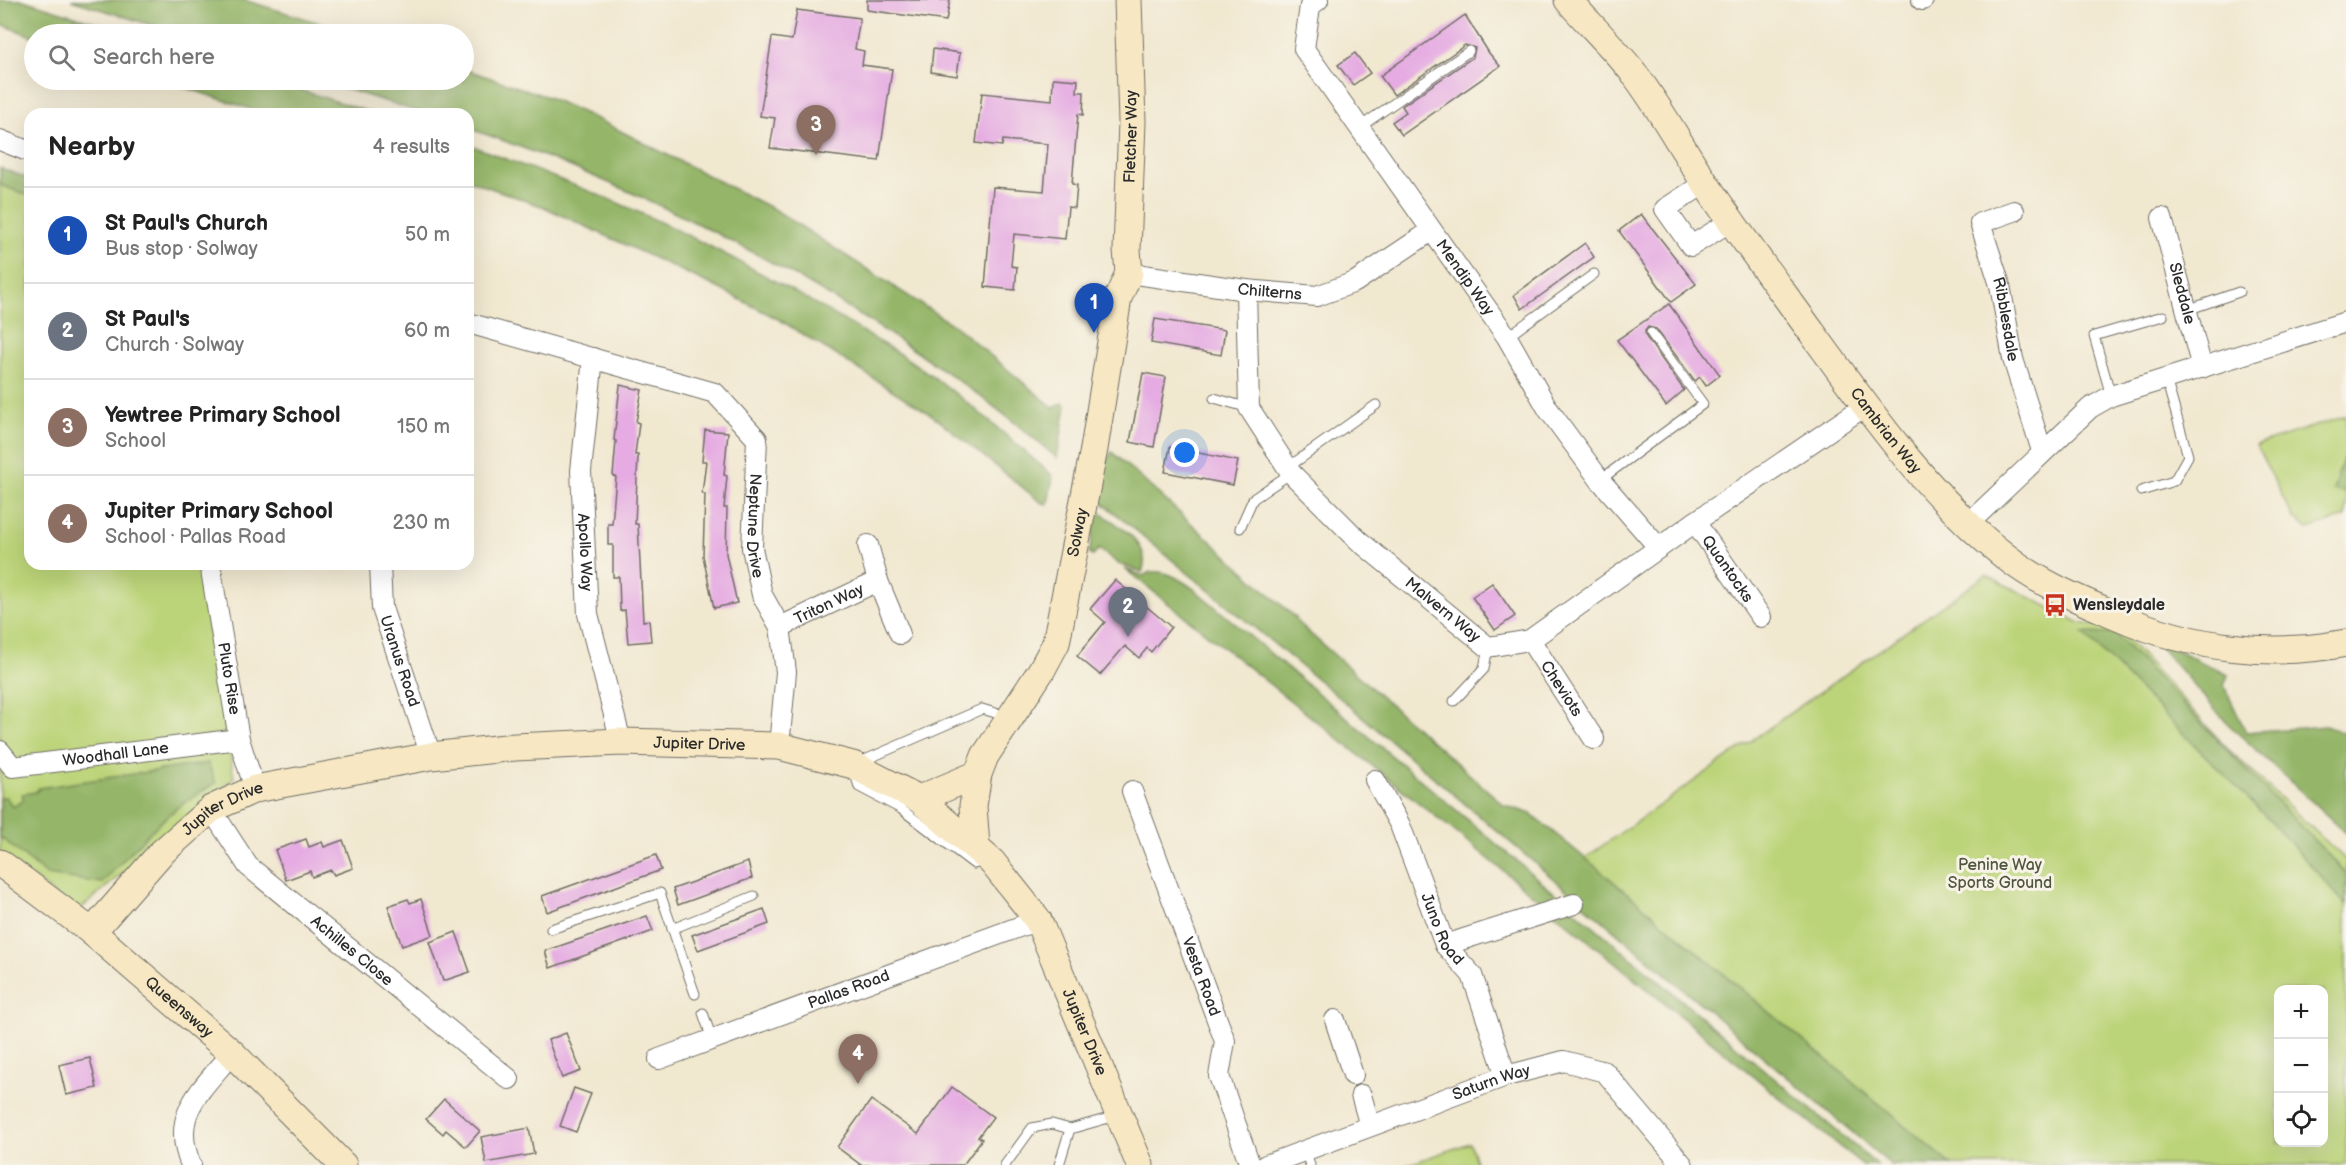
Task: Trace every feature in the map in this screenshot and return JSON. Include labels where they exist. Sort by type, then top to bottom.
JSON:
[{"type":"street","name":"Fletcher Way","points":[[1128,0],[1132,122],[1127,250],[1129,273]]},
{"type":"street","name":"Mendip Way","points":[[1318,0],[1310,6],[1304,49],[1507,337],[1548,409],[1600,480],[1659,548]]},
{"type":"street","name":"Cambrian Way","points":[[1568,0],[1633,72],[1731,221],[1865,406],[1930,484],[1968,524],[2006,557],[2036,578],[2133,623],[2191,642],[2243,649],[2316,649],[2346,642]]},
{"type":"street","points":[[0,140],[24,150]]},
{"type":"street","points":[[1705,183],[1665,209],[1691,246],[1731,221]]},
{"type":"street","name":"Ribblesdale","points":[[2014,211],[1980,223],[2000,285],[2013,359],[2042,451]]},
{"type":"street","name":"Sleddale","points":[[2162,218],[2202,368]]},
{"type":"street","name":"Chilterns","points":[[1129,273],[1246,290],[1317,296],[1355,282],[1431,231]]},
{"type":"street","name":"Solway","points":[[984,854],[973,806],[978,774],[985,756],[1056,643],[1094,449],[1118,298],[1129,273]]},
{"type":"street","points":[[1246,290],[1249,408]]},
{"type":"street","points":[[1968,524],[2042,451],[2090,408],[2111,396],[2346,322]]},
{"type":"street","name":"Neptune Drive","points":[[474,325],[715,393],[757,439],[752,548],[762,595],[780,627],[786,672],[779,746]]},
{"type":"street","name":"Apollo Way","points":[[593,358],[581,471],[588,614],[621,742]]},
{"type":"street","name":"Malvern Way","points":[[1249,408],[1289,471],[1358,540],[1488,647],[1530,640],[1695,522],[1865,406]]},
{"type":"street","name":"Quantocks","points":[[1695,522],[1761,617]]},
{"type":"street","name":"Triton Way","points":[[868,545],[878,580],[900,634]]},
{"type":"street","name":"Pluto Rise","points":[[211,570],[239,739],[255,789]]},
{"type":"street","name":"Uranus Road","points":[[380,570],[382,608],[431,756]]},
{"type":"street","name":"Triton Way","points":[[780,627],[878,580]]},
{"type":"street","name":"Cheviots","points":[[1530,640],[1593,739]]},
{"type":"street","name":"Woodhall Lane","points":[[0,751],[13,767],[239,739]]},
{"type":"street","name":"Jupiter Drive","points":[[92,932],[160,854],[211,809],[255,789],[431,756],[515,747],[621,742],[779,746],[853,765],[919,799],[984,854],[1038,920],[1140,1165]]},
{"type":"street","points":[[919,799],[978,774]]},
{"type":"street","name":"Juno Road","points":[[1375,780],[1400,825],[1445,945],[1472,975],[1506,1076]]},
{"type":"street","name":"Vesta Road","points":[[1132,792],[1225,1041],[1219,1076],[1264,1165]]},
{"type":"street","name":"Achilles Close","points":[[211,809],[249,866],[509,1078]]},
{"type":"street","name":"Queensway","points":[[0,863],[92,932],[232,1053],[343,1165]]},
{"type":"street","points":[[1445,945],[1574,904]]},
{"type":"street","name":"Pallas Road","points":[[659,1059],[1038,920]]},
{"type":"street","points":[[1335,1020],[1353,1075]]},
{"type":"street","points":[[191,1165],[183,1147],[187,1107],[232,1053]]},
{"type":"street","name":"Saturn Way","points":[[1264,1165],[1307,1157],[1370,1126],[1506,1076],[1564,1061],[1605,1072],[1683,1165]]},
{"type":"street","points":[[1361,1095],[1370,1126]]},
{"type":"lane","points":[[1360,127],[1468,51]]},
{"type":"lane","points":[[1507,337],[1594,274]]},
{"type":"lane","points":[[2187,310],[2239,292]]},
{"type":"lane","points":[[2111,396],[2094,336],[2163,316]]},
{"type":"lane","points":[[1600,480],[1703,404],[1651,333]]},
{"type":"lane","points":[[2141,491],[2174,481],[2188,456],[2166,379]]},
{"type":"lane","points":[[1214,399],[1249,408]]},
{"type":"lane","points":[[1240,528],[1253,499],[1376,405]]},
{"type":"lane","points":[[1454,701],[1484,669],[1488,647]]},
{"type":"lane","points":[[984,854],[974,864],[901,809],[859,787],[853,765],[982,709],[1011,718]]},
{"type":"lane","points":[[551,929],[660,893],[695,994]]},
{"type":"lane","points":[[672,929],[754,896]]},
{"type":"lane","points":[[703,1013],[712,1040]]},
{"type":"lane","points":[[1005,1165],[1032,1128],[1052,1124],[1070,1129],[1118,1116]]},
{"type":"lane","points":[[1062,1163],[1070,1129]]},
{"type":"green space","points":[[0,0],[23,0],[100,24],[24,24],[24,33],[0,24]]},
{"type":"green space","points":[[71,0],[244,0],[323,24],[148,24]]},
{"type":"green space","points":[[474,72],[548,97],[601,121],[777,211],[955,326],[1054,408],[1063,403],[1066,406],[1057,458],[983,398],[906,345],[760,256],[617,186],[474,130],[474,108],[407,108],[349,90],[474,90]]},
{"type":"green space","points":[[193,90],[300,90],[357,108],[248,108]]},
{"type":"green space","points":[[474,146],[601,196],[725,254],[827,310],[893,350],[956,394],[1053,476],[1048,504],[1042,503],[932,415],[780,320],[712,285],[544,207],[474,182]]},
{"type":"green space","points":[[0,168],[24,177],[24,194],[0,185]]},
{"type":"green space","points":[[0,179],[24,186],[24,570],[198,570],[234,778],[77,912],[0,852]]},
{"type":"green space","points":[[2346,416],[2346,517],[2308,529],[2294,519],[2256,445]]},
{"type":"green space","points":[[2346,450],[2346,493],[2333,490]]},
{"type":"green space","points":[[1112,452],[1296,618],[1297,622],[1504,805],[1531,814],[1952,1165],[1891,1165],[1340,698],[1099,500],[1106,461]]},
{"type":"green space","points":[[1097,510],[1123,529],[1138,544],[1143,552],[1142,572],[1119,564],[1099,549],[1093,556],[1089,554]]},
{"type":"green space","points":[[1125,569],[1143,576],[1163,572],[1194,589],[1877,1165],[1863,1165],[1835,1143],[1473,846]]},
{"type":"green space","name":"Penine Way Sports Ground","points":[[1986,575],[2080,623],[2118,629],[2226,747],[2346,860],[2346,1165],[1952,1165],[1585,858]]},
{"type":"green space","points":[[2083,633],[2115,634],[2346,873],[2346,905],[2275,826]]},
{"type":"green space","points":[[2152,638],[2228,675],[2224,686],[2246,732],[2326,726],[2346,734],[2346,833],[2227,723]]},
{"type":"green space","points":[[208,763],[216,783],[167,816],[102,883],[47,875],[0,837],[0,798],[6,797],[13,807],[24,800],[22,794],[36,792],[39,788]]},
{"type":"green space","points":[[1470,1143],[1477,1165],[1407,1165]]},
{"type":"building","points":[[867,0],[950,0],[946,21],[867,10]]},
{"type":"building","points":[[797,10],[860,18],[855,49],[864,51],[862,65],[892,69],[879,161],[770,148],[775,118],[760,116],[772,37],[792,40]]},
{"type":"building","points":[[1465,15],[1500,66],[1402,135],[1392,122],[1406,112],[1402,106],[1473,57],[1475,48],[1465,45],[1394,95],[1380,76]]},
{"type":"building","points":[[933,49],[960,53],[957,76],[931,72]]},
{"type":"building","points":[[1355,53],[1370,73],[1353,85],[1338,65]]},
{"type":"building","points":[[1053,78],[1078,80],[1077,92],[1084,92],[1083,115],[1078,114],[1072,184],[1077,185],[1075,208],[1068,207],[1065,239],[1014,234],[1011,266],[1017,267],[1015,290],[985,287],[993,187],[1044,191],[1048,144],[1003,140],[1002,146],[976,143],[982,93],[1052,100]]},
{"type":"building","points":[[1641,214],[1696,284],[1671,302],[1619,231]]},
{"type":"building","points":[[1585,243],[1594,257],[1522,309],[1514,295]]},
{"type":"building","points":[[1669,304],[1720,375],[1706,386],[1700,377],[1695,381],[1656,329],[1648,327],[1645,331],[1646,337],[1684,390],[1666,406],[1617,340]]},
{"type":"building","points":[[1155,319],[1225,330],[1221,355],[1151,343]]},
{"type":"building","points":[[1143,373],[1166,377],[1154,447],[1130,442]]},
{"type":"building","points":[[620,385],[642,390],[636,422],[639,423],[635,455],[638,455],[635,524],[638,524],[643,621],[649,620],[651,641],[628,643],[625,610],[620,611],[619,577],[613,577],[613,545],[608,545],[608,524],[612,524],[616,477],[613,476],[616,441],[614,440]]},
{"type":"building","points":[[705,430],[728,432],[724,475],[727,476],[724,508],[727,508],[726,554],[737,603],[714,608],[703,556],[705,494],[702,494],[706,461],[702,461]]},
{"type":"building","points":[[1170,447],[1238,461],[1233,485],[1165,472]]},
{"type":"building","points":[[1115,580],[1171,627],[1151,652],[1147,648],[1139,658],[1125,646],[1100,675],[1077,656],[1105,622],[1090,609]]},
{"type":"building","points":[[1492,583],[1515,616],[1495,630],[1472,597]]},
{"type":"building","points":[[306,839],[309,847],[322,842],[324,847],[343,840],[353,868],[334,875],[331,870],[312,877],[310,871],[286,880],[275,850]]},
{"type":"building","points":[[656,855],[661,870],[547,912],[542,896]]},
{"type":"building","points":[[748,862],[752,878],[678,905],[673,889]]},
{"type":"building","points":[[408,899],[410,903],[421,899],[433,935],[402,946],[388,906]]},
{"type":"building","points":[[764,909],[769,924],[698,950],[692,935]]},
{"type":"building","points":[[647,916],[653,931],[550,968],[545,951]]},
{"type":"building","points":[[456,932],[470,972],[443,981],[430,942]]},
{"type":"building","points":[[566,1033],[581,1071],[562,1078],[548,1040]]},
{"type":"building","points":[[90,1058],[97,1088],[66,1095],[59,1065]]},
{"type":"building","points":[[952,1087],[993,1117],[978,1137],[982,1139],[963,1165],[861,1165],[837,1147],[871,1100],[918,1134]]},
{"type":"building","points":[[574,1088],[591,1094],[576,1132],[560,1126]]},
{"type":"building","points":[[444,1099],[480,1131],[466,1147],[446,1130],[443,1134],[426,1119]]},
{"type":"building","points":[[529,1128],[534,1154],[486,1163],[481,1137]]},
{"type":"place","name":"Yewtree Primary School","points":[[816,155]]},
{"type":"place","name":"St Paul's Church","points":[[1094,333]]},
{"type":"place","name":"Wensleydale","points":[[2055,605]]},
{"type":"place","name":"St Paul's","points":[[1128,637]]},
{"type":"place","name":"Jupiter Primary School","points":[[858,1084]]}]
